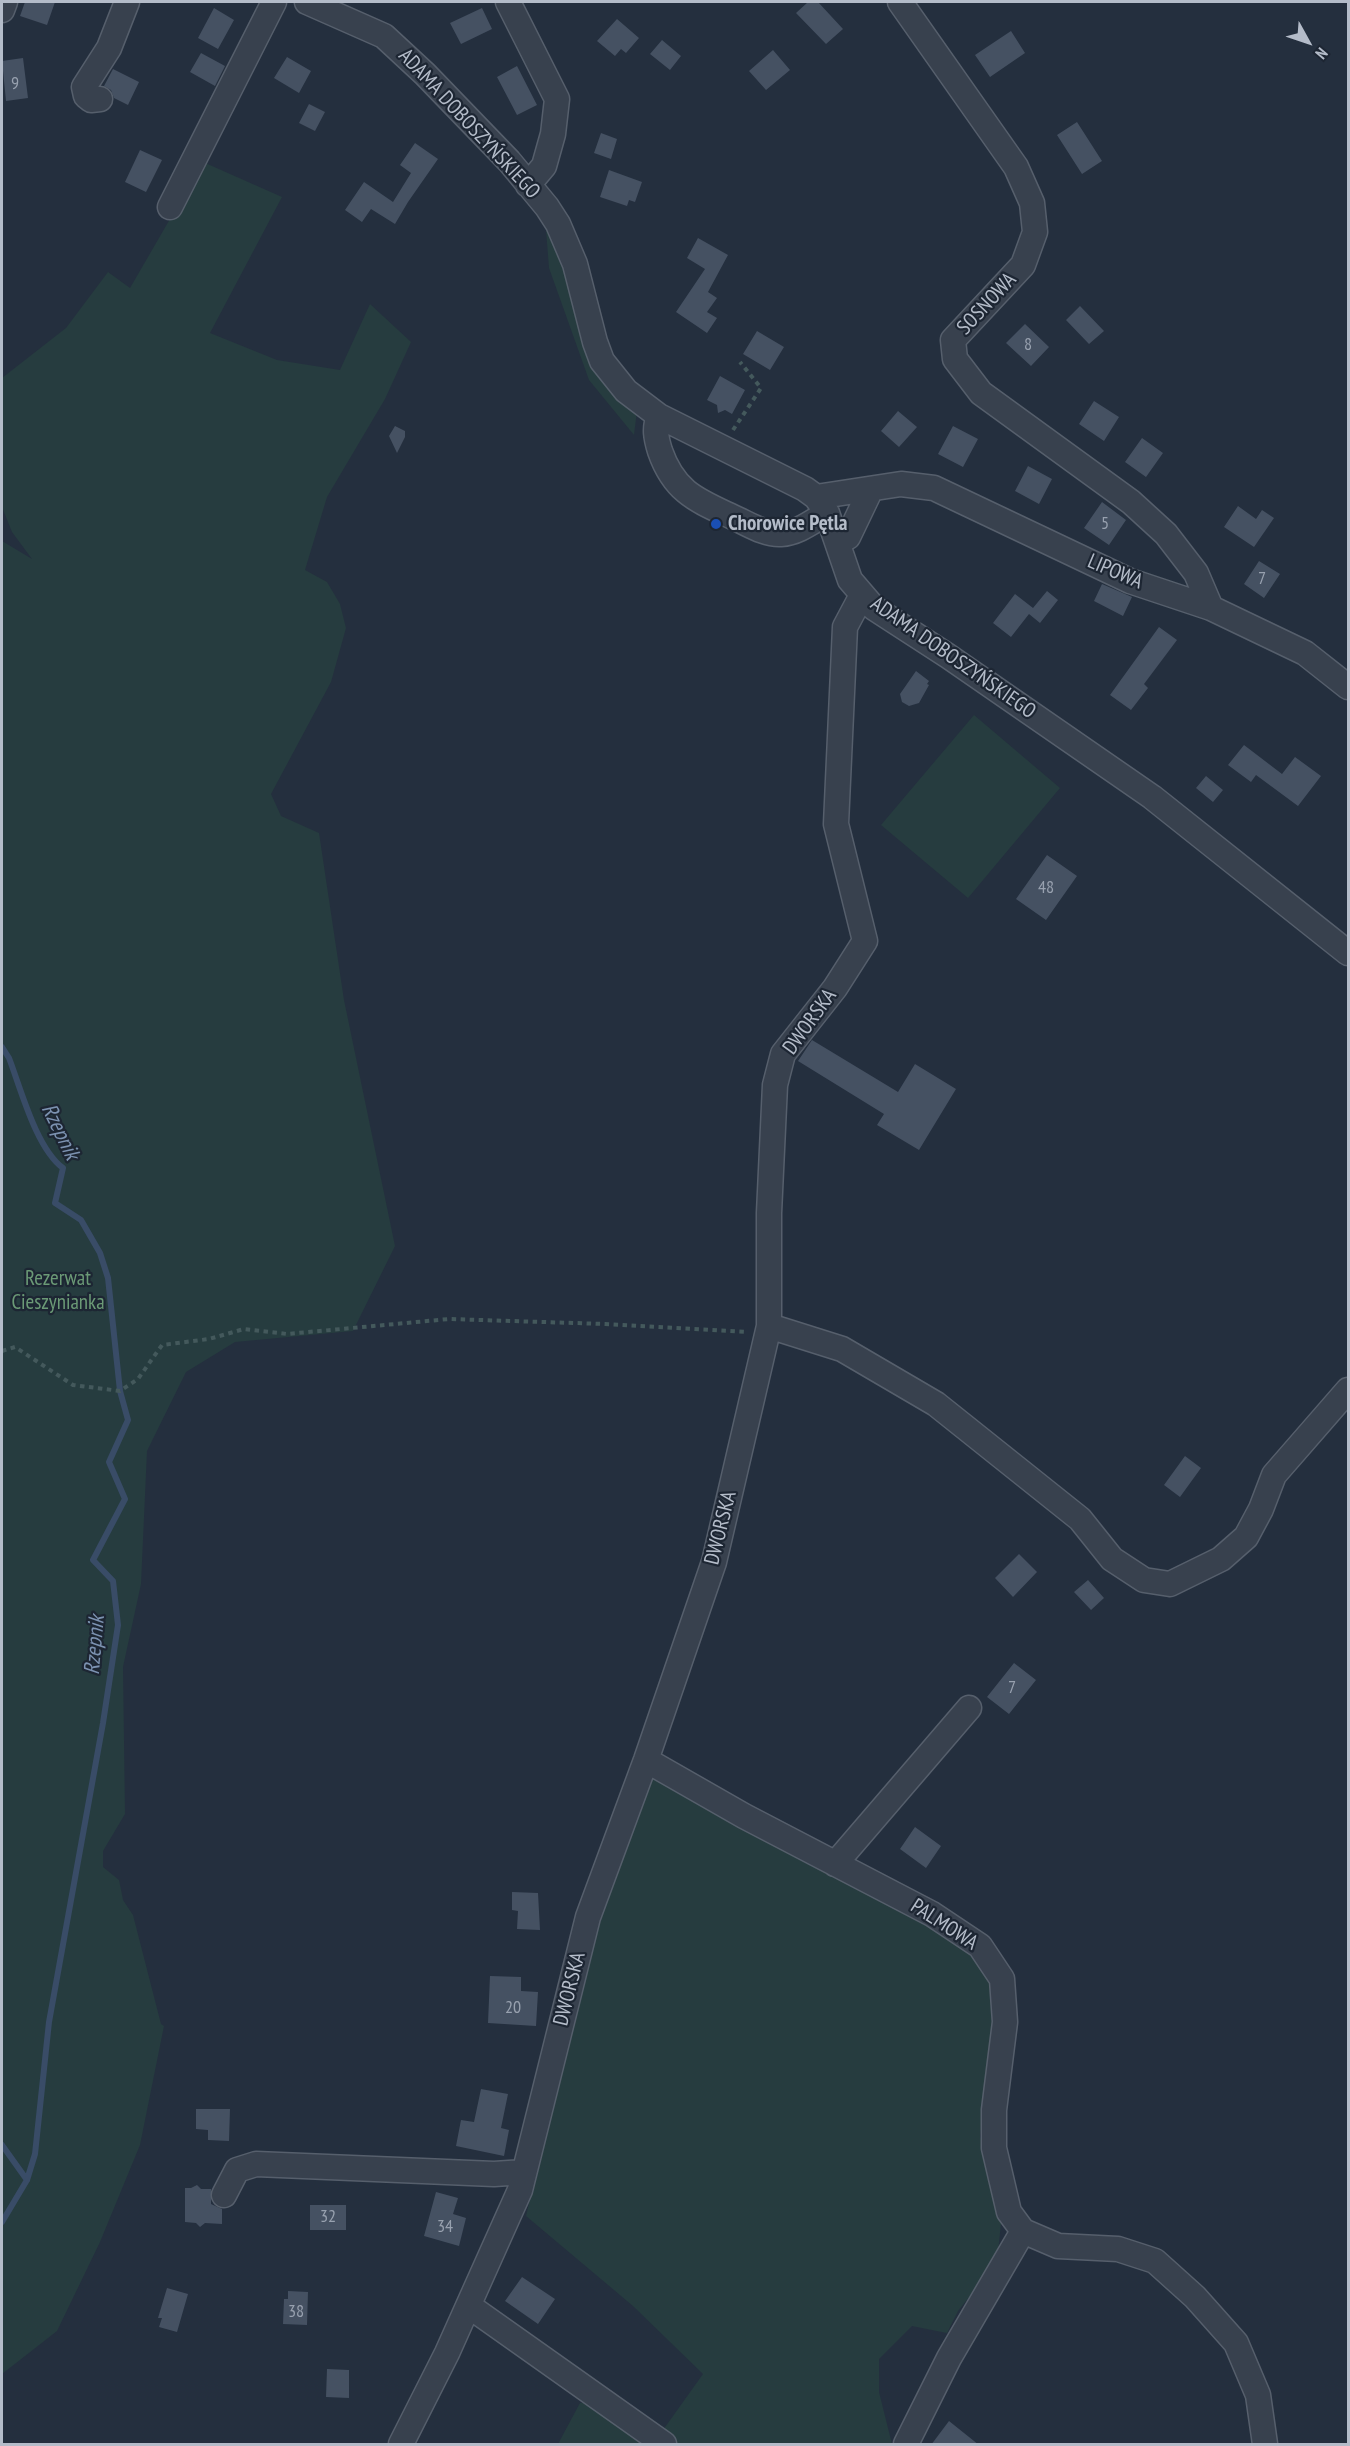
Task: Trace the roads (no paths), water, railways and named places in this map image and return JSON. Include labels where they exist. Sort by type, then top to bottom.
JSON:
[{"type":"street","points":[[2,10],[5,2]]},
{"type":"street","points":[[100,99],[91,100],[86,96],[84,87],[109,48],[127,2]]},
{"type":"street","points":[[170,207],[274,2]]},
{"type":"street","name":"ADAMA DOBOSZYŃSKIEGO","points":[[308,2],[384,36],[509,161],[558,224],[576,264],[602,362],[626,391],[659,416],[805,489],[821,505],[838,541],[850,580],[874,608],[948,656],[1152,797],[1348,953]]},
{"type":"street","points":[[508,2],[557,99],[554,134],[544,166],[528,185]]},
{"type":"street","name":"SOSNOWA","points":[[900,2],[1016,167],[1032,203],[1035,232],[1023,265],[952,340],[955,359],[981,393],[1131,502],[1166,534],[1196,573],[1211,608]]},
{"type":"street","points":[[659,416],[655,426],[664,461],[672,479],[692,496],[763,531],[778,534],[792,532],[821,505]]},
{"type":"street","name":"LIPOWA","points":[[821,505],[871,489],[901,484],[934,488],[1130,580],[1211,608],[1305,653],[1348,687]]},
{"type":"street","points":[[838,541],[848,537],[871,489]]},
{"type":"street","name":"DWORSKA","points":[[401,2445],[469,2306],[520,2190],[588,1917],[646,1760],[714,1562],[768,1330],[769,1213],[775,1085],[783,1054],[835,988],[865,940],[836,824],[845,627],[862,595]]},
{"type":"street","points":[[768,1330],[842,1349],[936,1404],[1080,1519],[1112,1559],[1144,1580],[1170,1584],[1221,1559],[1246,1537],[1261,1509],[1274,1475],[1348,1390]]},
{"type":"street","points":[[835,1864],[969,1708]]},
{"type":"street","name":"PALMOWA","points":[[646,1760],[835,1864],[932,1914],[980,1946],[1002,1979],[1005,2022],[994,2110],[994,2148],[1009,2212],[1023,2231]]},
{"type":"street","points":[[224,2195],[237,2170],[256,2164],[494,2174],[524,2172]]},
{"type":"street","points":[[906,2445],[950,2358],[1023,2231],[1058,2246],[1118,2249],[1155,2261],[1195,2297],[1236,2343],[1258,2395],[1265,2445]]},
{"type":"street","points":[[469,2306],[664,2445]]},
{"type":"waterway","name":"Rzepnik","points":[[2,1047],[9,1058],[37,1133],[53,1159],[63,1168],[55,1203],[81,1220],[100,1253],[108,1278],[120,1391],[128,1420],[109,1462],[125,1499],[93,1560],[113,1581],[118,1625],[103,1723],[49,2022],[35,2154],[27,2180],[2,2222]]},
{"type":"waterway","points":[[2,2145],[27,2180]]},
{"type":"place","name":"Chorowice Pętla","points":[[716,524]]},
{"type":"park label","name":"Rezerwat Cieszynianka","points":[[58,1291]]}]
